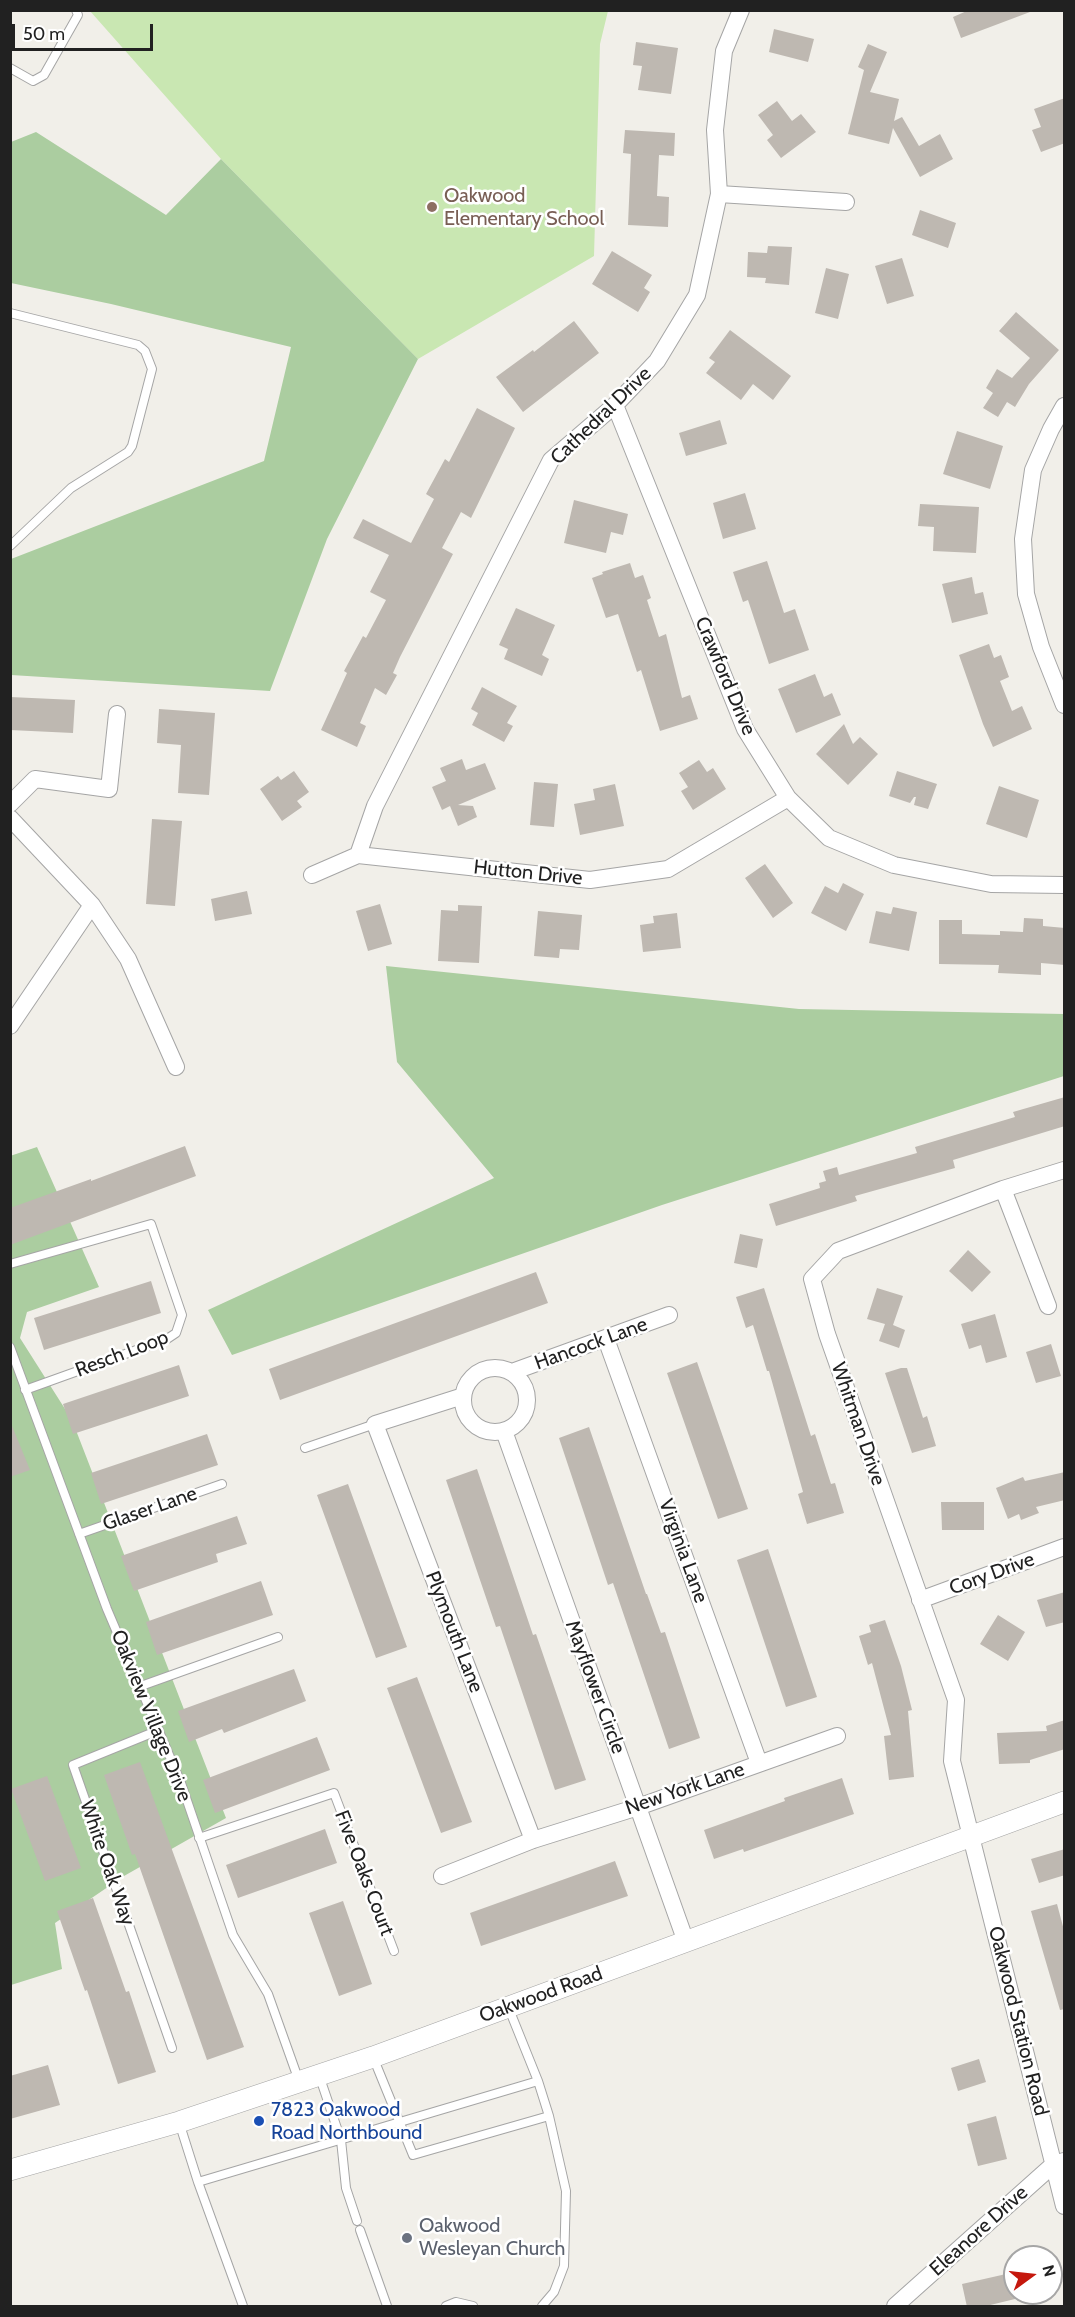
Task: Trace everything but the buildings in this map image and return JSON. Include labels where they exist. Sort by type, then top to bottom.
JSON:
[{"type":"street","name":"Cathedral Drive","points":[[358,855],[375,806],[551,460],[615,405],[657,361],[697,295],[719,194],[715,130],[724,51],[741,10]]},
{"type":"street","points":[[719,194],[846,202]]},
{"type":"street","name":"Crawford Drive","points":[[615,405],[745,729],[788,798],[829,838],[894,865],[991,884],[1065,885]]},
{"type":"street","points":[[1065,406],[1051,429],[1033,470],[1023,539],[1026,594],[1041,647],[1065,705]]},
{"type":"street","points":[[10,804],[35,779],[109,789],[117,714]]},
{"type":"street","name":"Hutton Drive","points":[[358,855],[590,880],[668,869],[788,798]]},
{"type":"street","points":[[10,818],[92,905],[128,959],[176,1067]]},
{"type":"street","points":[[312,875],[358,855]]},
{"type":"street","points":[[10,1026],[92,905]]},
{"type":"street","name":"Whitman Drive","points":[[970,1836],[952,1761],[956,1700],[826,1334],[812,1279],[838,1251],[1003,1189],[1065,1170]]},
{"type":"street","points":[[1003,1189],[1048,1306]]},
{"type":"street","name":"Hancock Lane","points":[[512,1372],[669,1315]]},
{"type":"street","name":"Virginia Lane","points":[[606,1339],[759,1763]]},
{"type":"street","name":"Hancock Lane","points":[[463,1396],[471,1379],[486,1368],[499,1367],[512,1372],[520,1379],[526,1391],[528,1404],[520,1421],[504,1431]]},
{"type":"street","points":[[375,1424],[463,1396],[464,1408],[474,1424],[491,1432],[504,1431]]},
{"type":"street","name":"Plymouth Lane","points":[[375,1424],[534,1840]]},
{"type":"street","name":"Mayflower Circle","points":[[504,1431],[686,1942]]},
{"type":"street","name":"Cory Drive","points":[[921,1600],[1065,1547]]},
{"type":"street","name":"New York Lane","points":[[442,1876],[534,1840],[638,1807],[837,1736]]},
{"type":"street","name":"Oakwood Road","points":[[10,2170],[178,2122],[373,2057],[1065,1802]]},
{"type":"street","name":"Oakwood Station Road","points":[[970,1836],[1059,2162],[1065,2206]]},
{"type":"street","name":"Eleanore Drive","points":[[895,2307],[1059,2162]]},
{"type":"lane","points":[[10,68],[33,81],[44,75],[78,15],[76,10]]},
{"type":"lane","points":[[10,313],[138,345],[145,351],[152,369],[132,446],[128,452],[72,488],[10,546]]},
{"type":"lane","name":"Resch Loop","points":[[10,1264],[151,1224],[182,1315],[176,1333],[167,1339],[25,1390]]},
{"type":"lane","name":"Oakview Village Drive","points":[[10,1347],[107,1609],[181,1783],[233,1935],[268,1994],[341,2140],[346,2188],[357,2221]]},
{"type":"lane","points":[[305,1448],[375,1424]]},
{"type":"lane","name":"Glaser Lane","points":[[79,1534],[222,1484]]},
{"type":"lane","points":[[141,1686],[278,1637]]},
{"type":"lane","name":"White Oak Way","points":[[159,1730],[73,1765],[172,2048]]},
{"type":"lane","name":"Five Oaks Court","points":[[199,1838],[334,1794],[394,1951]]},
{"type":"lane","points":[[508,2007],[538,2081],[549,2116],[566,2191],[564,2266],[554,2292],[542,2307]]},
{"type":"lane","points":[[373,2057],[413,2155],[549,2116]]},
{"type":"lane","points":[[198,2182],[538,2081]]},
{"type":"lane","points":[[178,2122],[243,2307]]},
{"type":"lane","points":[[360,2230],[387,2307]]},
{"type":"lane","points":[[446,2307],[456,2302],[473,2307]]},
{"type":"green space","name":"Oakwood Elementary School","points":[[90,11],[608,11],[600,44],[594,256],[418,359],[221,159]]},
{"type":"green space","points":[[36,132],[166,215],[221,159],[418,359],[327,539],[270,691],[11,675],[11,559],[264,461],[291,347],[111,304],[11,283],[11,142]]},
{"type":"green space","points":[[386,966],[799,1009],[1064,1014],[1064,1076],[662,1205],[232,1355],[208,1310],[494,1178],[397,1062]]},
{"type":"green space","points":[[37,1147],[99,1287],[27,1312],[20,1338],[72,1420],[226,1818],[124,1876],[55,1923],[62,1969],[11,1985],[10,1156]]},
{"type":"place","name":"Oakwood Elementary School","points":[[432,207]]},
{"type":"place","name":"7823 Oakwood Road Northbound","points":[[259,2121]]},
{"type":"place","name":"Oakwood Wesleyan Church","points":[[407,2238]]}]
